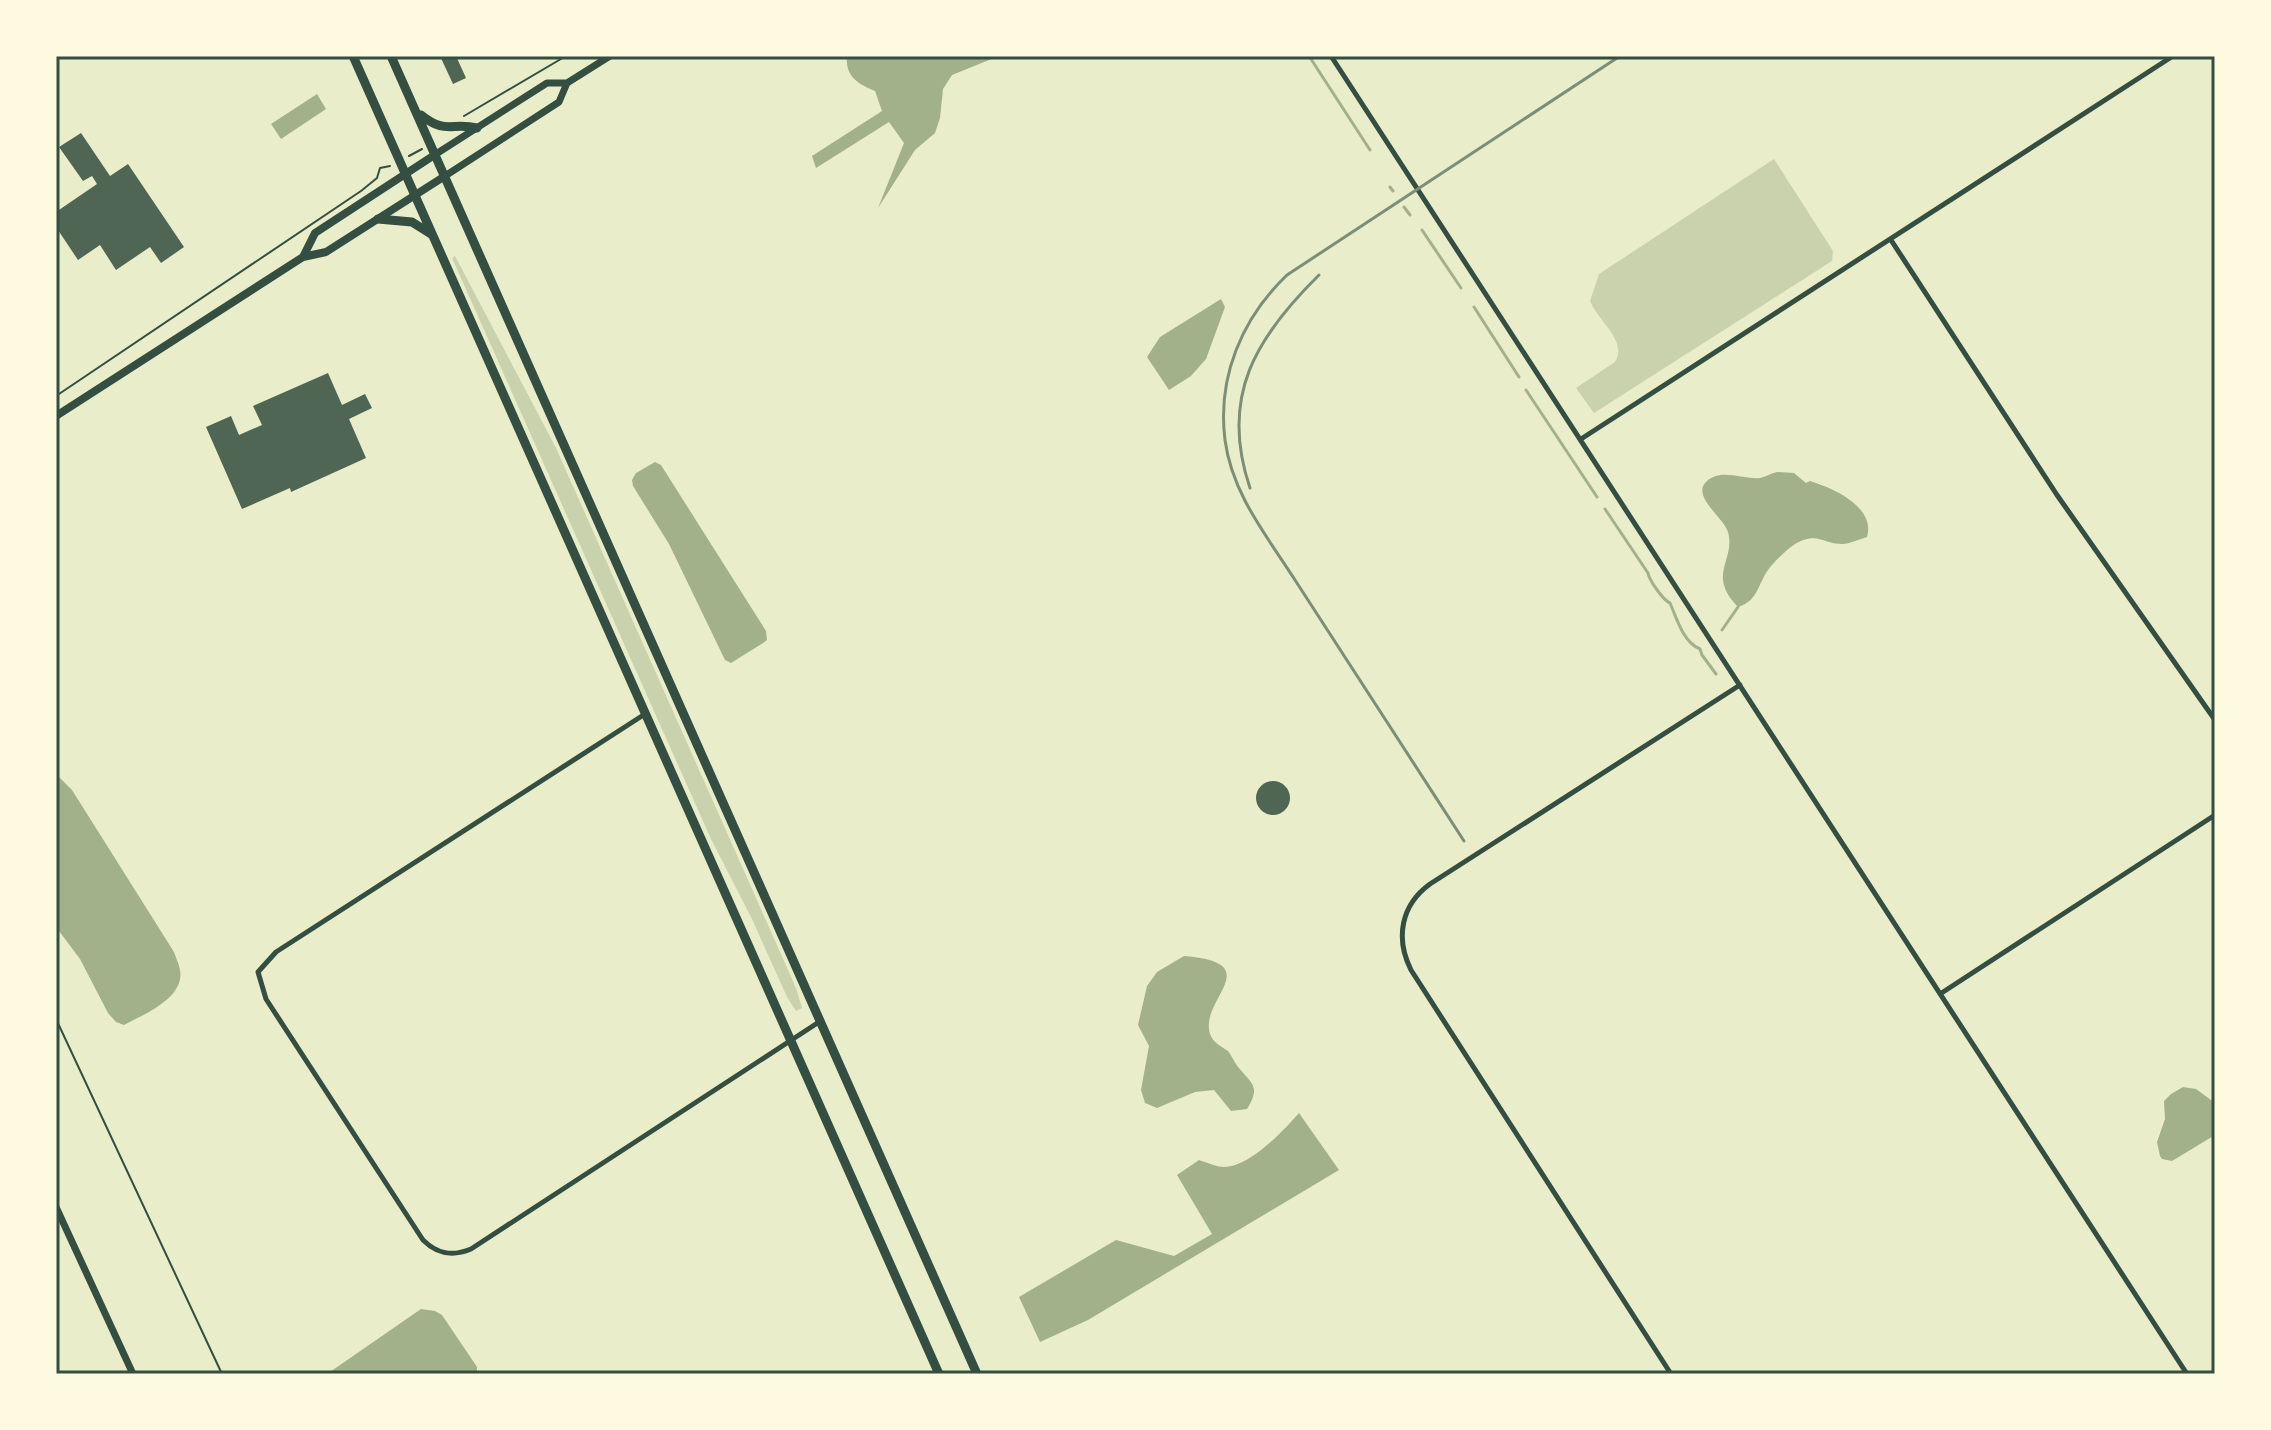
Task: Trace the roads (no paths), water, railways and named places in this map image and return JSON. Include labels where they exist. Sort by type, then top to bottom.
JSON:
[{"type":"main road","points":[[353,56],[939,1374]]},
{"type":"main road","points":[[391,56],[977,1374]]},
{"type":"main road","points":[[417,112],[444,128],[477,128]]},
{"type":"main road","points":[[303,257],[315,233],[436,154]]},
{"type":"main road","points":[[56,416],[303,257],[326,252],[445,176]]},
{"type":"main road","points":[[378,219],[412,222],[433,235]]},
{"type":"street","points":[[436,154],[547,83],[567,83],[610,56]]},
{"type":"street","points":[[1331,56],[2187,1374]]},
{"type":"street","points":[[1581,439],[2173,56]]},
{"type":"street","points":[[445,176],[559,102],[567,83]]},
{"type":"street","points":[[1891,240],[2057,495],[2215,720]]},
{"type":"street","points":[[1671,1374],[1411,970],[1402,947],[1404,915],[1422,890],[1740,685]]},
{"type":"street","points":[[645,714],[276,952],[258,972],[263,993],[423,1240],[444,1254],[471,1249],[820,1021]]},
{"type":"street","points":[[1940,994],[2215,815]]},
{"type":"street","points":[[56,1207],[133,1374]]},
{"type":"waterway","points":[[1309,56],[1370,150]]},
{"type":"waterway","points":[[1390,187],[1393,191]]},
{"type":"waterway","points":[[1404,207],[1410,215]]},
{"type":"waterway","points":[[1422,230],[1461,288]]},
{"type":"waterway","points":[[1474,307],[1519,377]]},
{"type":"waterway","points":[[1526,390],[1597,497]]},
{"type":"waterway","points":[[1605,509],[1657,590],[1670,603],[1685,636],[1700,649],[1716,674]]},
{"type":"waterway","points":[[1722,630],[1738,607]]},
{"type":"railway","points":[[1464,841],[1262,531],[1243,496],[1225,440],[1225,394],[1229,371],[1245,329],[1287,275],[1620,56]]},
{"type":"railway","points":[[1250,488],[1241,455],[1239,425],[1249,371],[1277,322],[1319,275]]}]
